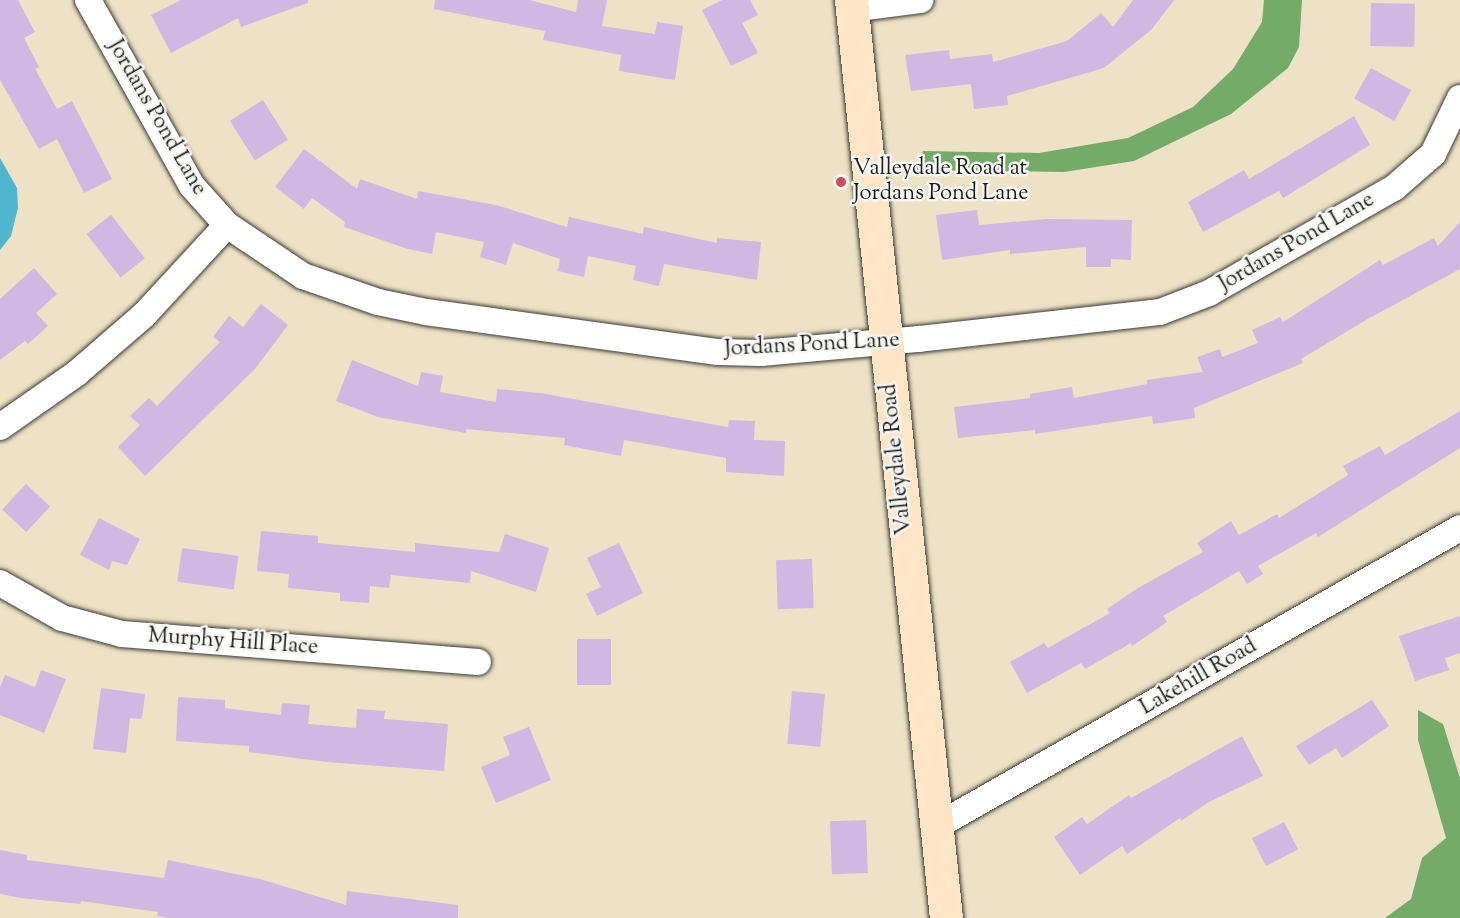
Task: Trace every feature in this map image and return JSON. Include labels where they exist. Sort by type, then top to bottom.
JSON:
[{"type":"street","name":"Jordans Pond Lane","points":[[88,0],[170,151],[192,186],[227,225],[303,276],[344,292],[426,312],[718,352],[761,353],[886,342],[1160,312],[1209,293],[1394,188],[1433,154],[1460,98]]},
{"type":"street","points":[[852,4],[920,0]]},
{"type":"street","name":"Valleydale Road","points":[[852,4],[946,918]]},
{"type":"street","points":[[0,427],[77,373],[146,314],[227,225]]},
{"type":"street","name":"Lakehill Road","points":[[937,826],[1460,528]]},
{"type":"street","name":"Murphy Hill Place","points":[[0,583],[62,618],[112,633],[478,662]]},
{"type":"green space","points":[[1264,0],[1302,0],[1299,47],[1288,68],[1231,114],[1134,161],[1064,172],[916,170],[923,151],[1039,153],[1128,138],[1193,107],[1233,69],[1262,22]]},
{"type":"green space","points":[[1418,710],[1443,724],[1460,778],[1460,918],[1385,918],[1411,899],[1422,858],[1446,838],[1418,740]]},
{"type":"water","points":[[0,158],[17,188],[18,208],[11,236],[0,250]]},
{"type":"building","points":[[0,0],[18,0],[35,32],[24,38],[39,67],[35,69],[57,109],[72,101],[112,179],[84,193],[57,139],[39,149],[0,80]]},
{"type":"building","points":[[181,0],[308,0],[308,3],[241,27],[238,18],[171,53],[151,15]]},
{"type":"building","points":[[435,0],[529,0],[576,12],[578,0],[607,0],[602,26],[655,34],[657,22],[683,26],[675,80],[619,71],[621,55],[543,40],[545,31],[434,9]]},
{"type":"building","points":[[722,0],[750,0],[758,15],[742,23],[758,53],[731,66],[702,10]]},
{"type":"building","points":[[1133,0],[1174,0],[1152,29],[1104,68],[1007,96],[1008,105],[974,109],[971,84],[911,91],[905,55],[949,50],[950,59],[992,54],[993,62],[1067,41],[1101,13],[1113,27]]},
{"type":"building","points":[[1371,3],[1415,4],[1414,47],[1370,46]]},
{"type":"building","points":[[1371,68],[1411,90],[1394,121],[1354,99]]},
{"type":"building","points":[[263,100],[288,140],[255,161],[230,121]]},
{"type":"building","points":[[1354,116],[1370,145],[1283,198],[1279,191],[1203,232],[1188,202],[1244,170],[1249,179]]},
{"type":"building","points":[[304,149],[357,189],[360,179],[417,199],[418,191],[496,205],[567,227],[569,217],[643,234],[644,227],[717,243],[717,238],[761,242],[757,280],[664,264],[659,286],[633,280],[636,266],[588,256],[584,277],[558,271],[560,259],[513,243],[506,265],[480,257],[484,242],[436,232],[432,254],[408,249],[344,227],[345,222],[312,198],[304,209],[275,187]]},
{"type":"building","points":[[977,210],[979,225],[1047,219],[1132,220],[1131,260],[1111,259],[1111,267],[1086,267],[1086,247],[1010,254],[1010,250],[942,260],[936,215]]},
{"type":"building","points":[[111,215],[145,258],[120,277],[87,234]]},
{"type":"building","points":[[1460,222],[1460,269],[1366,320],[1301,359],[1303,363],[1194,408],[1195,418],[1153,424],[1152,416],[1035,434],[1035,430],[958,438],[954,407],[1030,398],[1030,394],[1072,387],[1074,398],[1147,384],[1147,380],[1203,372],[1197,357],[1220,349],[1222,357],[1258,343],[1252,330],[1280,317],[1283,322],[1380,260],[1383,265],[1434,238],[1438,246]]},
{"type":"building","points":[[34,268],[57,294],[36,313],[48,326],[28,344],[25,341],[0,360],[0,299]]},
{"type":"building","points":[[261,304],[288,325],[255,369],[145,476],[118,447],[140,425],[130,416],[149,398],[157,406],[220,342],[213,337],[229,316],[243,327]]},
{"type":"building","points":[[352,360],[418,386],[421,372],[443,376],[440,392],[496,402],[497,389],[540,393],[728,427],[729,420],[755,421],[754,440],[785,441],[784,476],[726,472],[726,458],[624,440],[621,456],[564,445],[565,438],[466,429],[466,433],[378,417],[336,401]]},
{"type":"building","points":[[1460,411],[1460,448],[1318,537],[1316,533],[1258,566],[1263,574],[1247,584],[1239,571],[1163,616],[1167,622],[1132,646],[1131,643],[1085,669],[1081,663],[1027,693],[1010,662],[1044,643],[1048,648],[1110,613],[1107,609],[1138,588],[1203,552],[1197,543],[1231,521],[1239,535],[1277,514],[1279,518],[1348,475],[1343,466],[1380,446],[1385,455]]},
{"type":"building","points":[[26,484],[50,507],[26,532],[2,510]]},
{"type":"building","points":[[99,518],[140,539],[127,565],[112,561],[109,570],[80,555]]},
{"type":"building","points":[[261,531],[318,536],[318,543],[415,552],[415,543],[499,552],[505,534],[549,548],[536,592],[471,571],[470,583],[391,575],[389,588],[370,586],[369,603],[340,601],[340,593],[288,588],[289,574],[257,571]]},
{"type":"building","points":[[619,543],[643,593],[597,616],[586,594],[601,587],[587,558]]},
{"type":"building","points":[[182,548],[238,556],[234,590],[177,582]]},
{"type":"building","points":[[812,559],[814,608],[778,609],[776,560]]},
{"type":"building","points":[[1460,616],[1460,653],[1445,658],[1449,670],[1415,681],[1399,636]]},
{"type":"building","points":[[577,639],[611,639],[611,685],[577,685]]},
{"type":"building","points":[[41,670],[66,679],[44,733],[0,715],[0,687],[5,675],[35,687]]},
{"type":"building","points":[[101,688],[145,694],[142,719],[130,718],[126,753],[93,749]]},
{"type":"building","points":[[792,691],[825,694],[820,747],[787,744]]},
{"type":"building","points":[[178,697],[225,700],[225,708],[281,715],[282,703],[310,705],[308,724],[356,728],[357,709],[385,711],[384,719],[448,724],[444,771],[327,762],[249,752],[249,746],[176,741]]},
{"type":"building","points":[[1372,700],[1389,726],[1342,758],[1336,748],[1309,765],[1296,746]]},
{"type":"building","points":[[529,727],[551,780],[496,803],[481,767],[510,755],[503,737]]},
{"type":"building","points":[[1242,736],[1263,776],[1209,802],[1181,821],[1180,818],[1127,854],[1122,846],[1080,875],[1054,837],[1082,817],[1087,824],[1129,795],[1131,798]]},
{"type":"building","points":[[866,820],[868,873],[832,874],[830,821]]},
{"type":"building","points":[[1284,822],[1298,850],[1266,866],[1252,838]]},
{"type":"building","points":[[0,850],[27,855],[27,860],[164,878],[168,860],[260,879],[346,905],[347,891],[458,905],[458,918],[169,918],[157,916],[158,912],[81,901],[80,904],[21,898],[0,894]]},
{"type":"place","name":"Valleydale Road at Jordans Pond Lane","points":[[841,182]]}]
